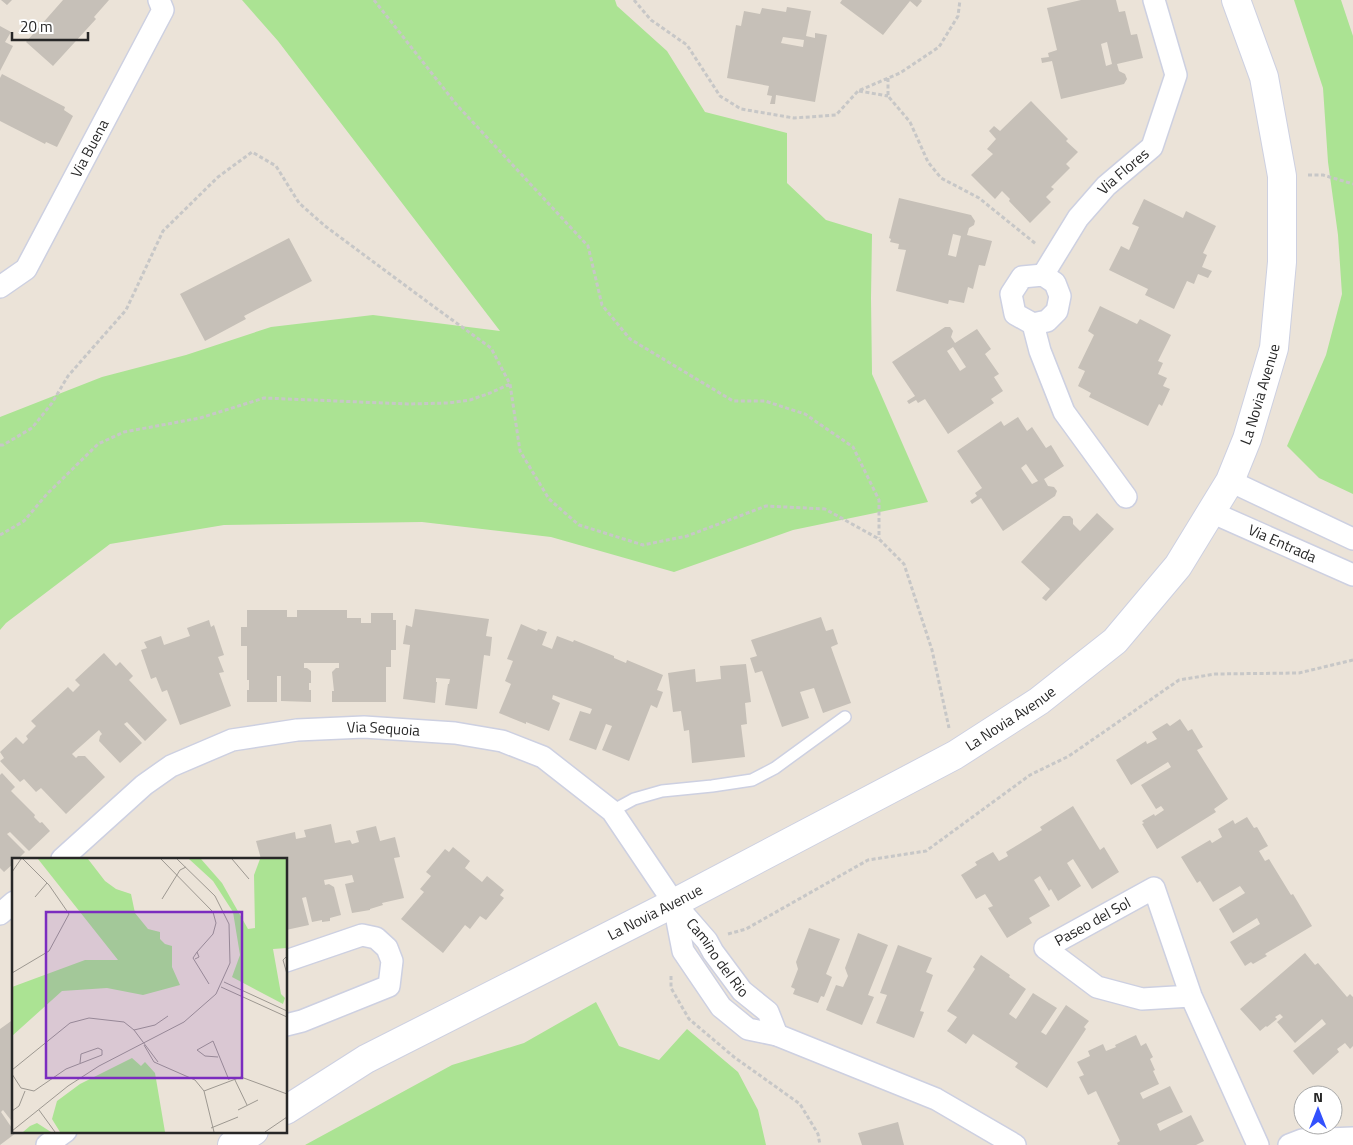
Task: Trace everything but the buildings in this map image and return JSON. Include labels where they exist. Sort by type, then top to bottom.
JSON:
[{"type":"main road","name":"La Novia Avenue","points":[[288,1109],[366,1059],[674,903],[955,755],[1039,701],[1115,641],[1178,566],[1230,481],[1247,439],[1274,348],[1282,262],[1282,176],[1264,77],[1236,0]]},
{"type":"main road","points":[[232,1145],[252,1132]]},
{"type":"street","name":"Via Buena","points":[[0,287],[26,269],[163,10],[159,0]]},
{"type":"street","name":"Via Flores","points":[[1048,267],[1078,218],[1106,186],[1152,147],[1176,75],[1154,0]]},
{"type":"street","points":[[1048,267],[1060,296],[1059,304],[1057,311],[1047,321],[1033,324],[1015,314],[1011,294],[1022,277],[1048,267]]},
{"type":"street","points":[[1033,324],[1040,352],[1064,412],[1126,497]]},
{"type":"street","points":[[1230,481],[1353,539]]},
{"type":"street","name":"Via Entrada","points":[[1211,512],[1353,575]]},
{"type":"street","name":"Via Sequoia","points":[[63,858],[144,785],[171,766],[232,740],[297,730],[364,727],[455,733],[502,741],[543,757],[612,811],[674,903]]},
{"type":"street","name":"Paseo del Sol","points":[[1191,996],[1142,999],[1097,988],[1045,948],[1154,888],[1191,996],[1258,1145]]},
{"type":"street","name":"Camino del Rio","points":[[674,903],[713,952],[731,999]]},
{"type":"street","name":"Camino del Rio","points":[[674,903],[682,951],[731,999],[768,1012],[777,1035],[936,1099],[1015,1145]]},
{"type":"street","points":[[0,914],[12,904]]},
{"type":"street","points":[[288,960],[362,935],[376,938],[387,948],[392,961],[389,986],[302,1021],[288,1024]]},
{"type":"street","points":[[46,1145],[65,1132]]},
{"type":"street","points":[[1298,1143],[1353,1138]]},
{"type":"lane","points":[[612,811],[634,799],[662,791],[752,780],[775,768],[846,717]]},
{"type":"path","points":[[374,0],[456,104],[588,246],[602,305],[630,339],[733,401],[765,401],[805,414],[853,447],[879,500],[879,539]]},
{"type":"path","points":[[634,0],[651,20],[687,45],[720,96],[741,109],[794,118],[836,115],[858,91],[900,73],[938,47],[958,16],[960,0]]},
{"type":"path","points":[[888,78],[888,96],[910,122],[928,162],[941,178],[979,198],[1048,267]]},
{"type":"path","points":[[858,91],[888,96]]},
{"type":"path","points":[[0,445],[32,428],[52,403],[68,376],[126,310],[163,231],[218,177],[252,152],[276,166],[299,203],[325,226],[491,348],[510,384],[520,451],[549,499],[579,525],[643,545],[688,536],[766,506],[825,509],[879,539],[904,564],[932,650],[955,755]]},
{"type":"path","points":[[1282,176],[1323,175],[1353,184]]},
{"type":"path","points":[[0,535],[24,521],[47,494],[98,444],[124,432],[200,418],[264,398],[408,404],[448,403],[470,400],[510,384]]},
{"type":"path","points":[[706,941],[746,929],[868,860],[926,851],[1030,775],[1069,756],[1179,680],[1215,674],[1299,673],[1353,660]]},
{"type":"green space","points":[[242,0],[615,0],[617,6],[667,51],[705,112],[787,133],[787,183],[826,220],[872,234],[872,374],[928,502],[793,530],[674,572],[551,537],[422,522],[224,525],[110,544],[6,623],[0,630],[0,417],[102,377],[186,355],[271,327],[373,315],[500,331],[278,41]]},
{"type":"green space","points":[[1294,0],[1341,0],[1353,36],[1353,494],[1319,478],[1287,446],[1326,355],[1342,294],[1338,235],[1328,162],[1323,88]]},
{"type":"green space","points":[[596,1002],[619,1046],[659,1060],[687,1029],[738,1072],[758,1110],[766,1145],[305,1145],[452,1065],[524,1043]]}]
